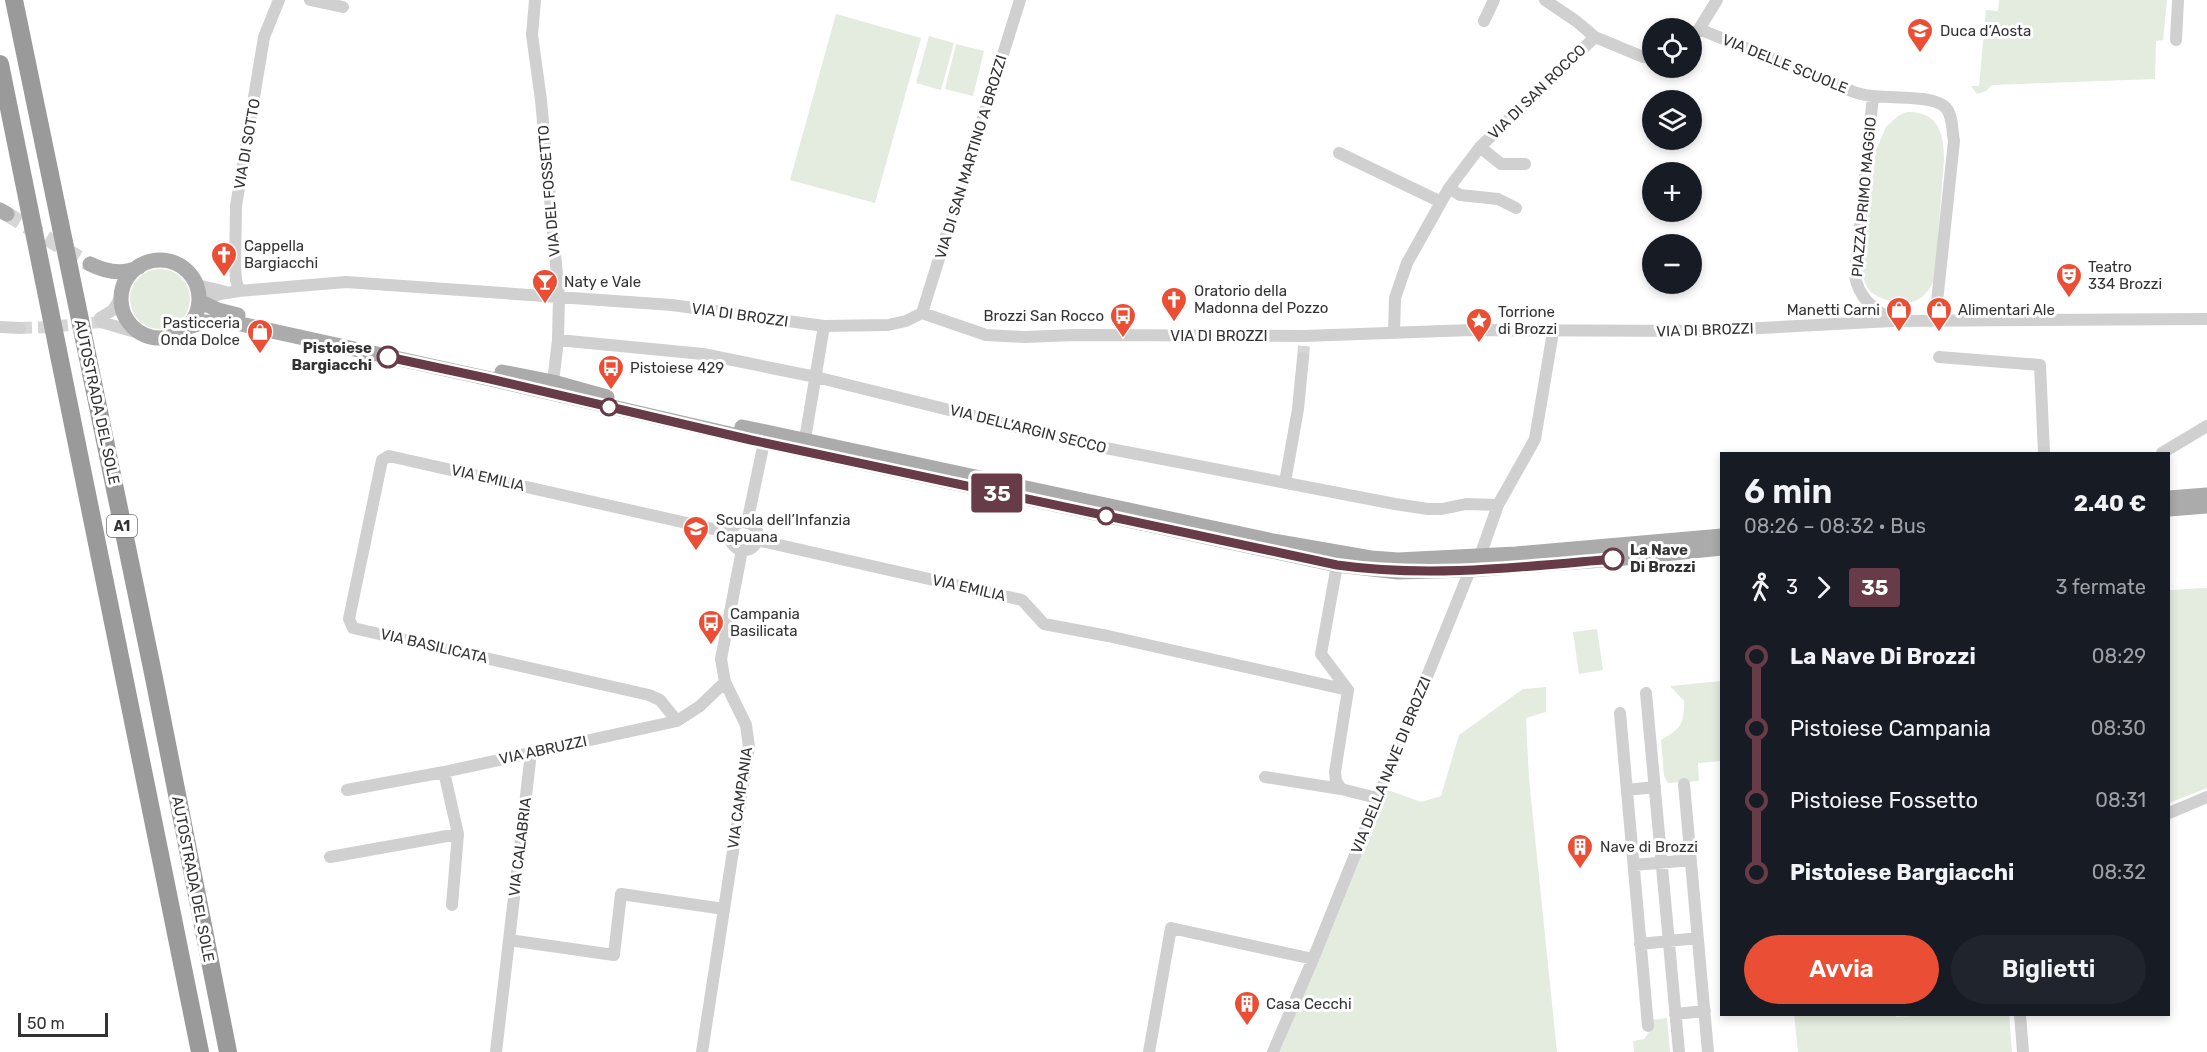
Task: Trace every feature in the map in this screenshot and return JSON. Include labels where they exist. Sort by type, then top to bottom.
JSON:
[{"type":"highway","name":"AUTOSTRADA DEL SOLE","points":[[14,0],[154,678],[228,1052]]},
{"type":"highway","name":"AUTOSTRADA DEL SOLE","points":[[0,64],[200,1052]]},
{"type":"main road","points":[[122,295],[90,264],[102,270],[116,272],[127,271],[150,261],[169,261],[186,269],[197,285],[199,301],[196,315],[188,327]]},
{"type":"main road","points":[[139,267],[128,277],[122,295],[122,304],[126,318],[131,325],[142,334],[154,337],[166,338],[204,322],[236,323],[765,437],[1337,565],[1398,572],[1470,570],[1720,548]]},
{"type":"main road","points":[[199,301],[227,313],[553,382],[765,437],[805,439],[1338,554],[1398,560],[1480,556],[1720,536]]},
{"type":"main road","points":[[2170,498],[2207,495]]},
{"type":"main road","points":[[2170,509],[2207,506]]},
{"type":"street","name":"VIA DI SOTTO","points":[[239,291],[235,266],[236,206],[264,38],[279,0]]},
{"type":"street","points":[[310,0],[343,7]]},
{"type":"street","name":"VIA DEL FOSSETTO","points":[[535,0],[532,35],[541,100],[559,297],[558,340],[553,382]]},
{"type":"street","name":"VIA DI SAN MARTINO A BROZZI","points":[[922,314],[1020,0]]},
{"type":"street","points":[[1484,21],[1494,0]]},
{"type":"street","points":[[1545,0],[1595,37],[1642,57]]},
{"type":"street","points":[[1702,22],[1717,0]]},
{"type":"street","points":[[2176,40],[2178,0]]},
{"type":"street","name":"VIA DELLE SCUOLE","points":[[1702,36],[1849,90],[1873,96]]},
{"type":"street","name":"VIA DI SAN ROCCO","points":[[1394,333],[1394,304],[1407,263],[1449,188],[1480,147],[1595,37]]},
{"type":"street","name":"PIAZZA PRIMO MAGGIO","points":[[1892,321],[1864,299],[1858,290],[1855,276],[1873,96],[1935,102],[1944,106],[1950,113],[1954,141],[1935,321]]},
{"type":"street","name":"VIA DI SAN ROCCO","points":[[1480,147],[1502,164],[1525,164]]},
{"type":"street","points":[[1339,153],[1441,202]]},
{"type":"street","points":[[1449,188],[1460,195],[1498,199],[1516,208]]},
{"type":"street","name":"VIA DI BROZZI","points":[[199,301],[239,291],[346,282],[672,305],[824,326],[888,325],[922,314],[986,335],[996,336],[1304,346],[1394,333],[1471,330],[1701,331],[1892,321],[2207,319]]},
{"type":"street","name":"VIA DI BROZZI","points":[[197,285],[211,289],[239,291]]},
{"type":"street","points":[[122,295],[113,310],[100,320],[142,334]]},
{"type":"street","points":[[805,439],[824,326]]},
{"type":"street","points":[[0,327],[20,328]]},
{"type":"street","points":[[1480,556],[1498,505],[1535,439],[1553,332]]},
{"type":"street","name":"VIA DELL'ARGIN SECCO","points":[[558,340],[703,354],[816,377],[1095,446],[1428,509],[1442,509],[1466,504],[1498,505]]},
{"type":"street","points":[[1285,482],[1298,409],[1304,346]]},
{"type":"street","points":[[1939,357],[2040,365],[2044,452]]},
{"type":"street","points":[[2165,452],[2207,426]]},
{"type":"street","points":[[747,523],[765,437]]},
{"type":"street","name":"VIA EMILIA","points":[[385,456],[731,533]]},
{"type":"street","name":"VIA BASILICATA","points":[[385,456],[382,460],[349,619],[353,627],[649,695],[660,700],[677,721]]},
{"type":"street","points":[[747,523],[757,531],[758,540],[750,549],[742,550],[732,542],[731,533],[739,524],[747,523]]},
{"type":"street","name":"VIA EMILIA","points":[[758,540],[1022,600],[1044,624],[1348,690]]},
{"type":"street","name":"VIA CAMPANIA","points":[[702,1052],[749,747],[746,725],[725,682],[722,669],[722,649],[742,550]]},
{"type":"street","points":[[1337,565],[1321,654],[1348,690],[1335,772],[1336,781],[1341,789]]},
{"type":"street","name":"VIA DELLA NAVE DI BROZZI","points":[[1273,1052],[1313,960],[1470,570]]},
{"type":"street","name":"VIA ABRUZZI","points":[[347,790],[444,772],[677,721],[700,706],[725,682]]},
{"type":"street","points":[[1646,693],[1679,1052]]},
{"type":"street","points":[[1620,713],[1648,1026]]},
{"type":"street","name":"VIA CALABRIA","points":[[496,1052],[531,753]]},
{"type":"street","points":[[444,772],[458,834],[452,906]]},
{"type":"street","points":[[1265,777],[1341,789],[1377,798]]},
{"type":"street","points":[[1684,784],[1708,1052]]},
{"type":"street","points":[[1627,790],[1655,787]]},
{"type":"street","points":[[2170,813],[2207,797]]},
{"type":"street","points":[[330,857],[458,834]]},
{"type":"street","points":[[1634,865],[1691,860]]},
{"type":"street","points":[[509,940],[614,955],[621,894],[724,909]]},
{"type":"street","points":[[1149,1052],[1172,928],[1313,960]]},
{"type":"street","points":[[1640,944],[1698,938]]},
{"type":"street","points":[[1675,1014],[1705,1011]]},
{"type":"street","points":[[2020,1016],[2023,1052]]},
{"type":"shaded area","points":[[1999,0],[2167,0],[2163,40],[2156,41],[2155,79],[1992,85],[1986,91],[1977,94],[1971,86],[1979,86],[1986,10],[1998,11]]},
{"type":"shaded area","points":[[836,14],[921,38],[875,203],[790,180]]},
{"type":"shaded area","points":[[929,36],[954,43],[941,90],[916,83]]},
{"type":"shaded area","points":[[956,44],[984,51],[973,96],[945,89]]},
{"type":"shaded area","points":[[1907,112],[1926,115],[1937,126],[1943,141],[1944,160],[1935,278],[1922,297],[1903,303],[1883,299],[1868,289],[1862,261],[1876,150],[1886,127],[1898,116]]},
{"type":"shaded area","points":[[154,269],[166,269],[177,274],[185,282],[190,299],[188,311],[177,324],[166,329],[154,329],[143,324],[135,316],[130,305],[130,293],[135,282],[143,274]]},
{"type":"shaded area","points":[[2207,588],[2207,788],[2170,803],[2170,590]]},
{"type":"shaded area","points":[[1597,629],[1603,670],[1579,674],[1573,632]]},
{"type":"shaded area","points":[[1720,681],[1720,761],[1698,763],[1699,781],[1668,783],[1664,776],[1661,740],[1678,728],[1684,709],[1684,701],[1670,686]]},
{"type":"shaded area","points":[[1546,687],[1546,712],[1526,718],[1529,779],[1557,1052],[1280,1052],[1388,790],[1421,802],[1441,796],[1459,735],[1523,689]]},
{"type":"shaded area","points":[[1794,1016],[2009,1016],[2012,1052],[1798,1052]]},
{"type":"shaded area","points":[[1667,1018],[1670,1052],[1634,1052],[1633,1041],[1644,1039],[1649,1032],[1651,1020]]},
{"type":"tunnel","points":[[7,214],[89,264]]},
{"type":"tunnel","points":[[20,328],[101,322]]},
{"type":"tunnel","points":[[1303,358],[1304,345]]},
{"type":"bus line","name":"35","points":[[388,357],[751,440],[1337,565],[1380,571],[1412,572],[1613,559]]},
{"type":"place","name":"Duca d’Aosta","points":[[1920,54]]},
{"type":"place","name":"Cappella Bargiacchi","points":[[224,278]]},
{"type":"place","name":"Teatro 334 Brozzi","points":[[2069,299]]},
{"type":"place","name":"Naty e Vale","points":[[545,305]]},
{"type":"place","name":"Oratorio della Madonna del Pozzo","points":[[1174,323]]},
{"type":"place","name":"Manetti Carni","points":[[1899,333]]},
{"type":"place","name":"Alimentari Ale","points":[[1939,333]]},
{"type":"place","name":"Brozzi San Rocco","points":[[1123,339]]},
{"type":"place","name":"Torrione di Brozzi","points":[[1479,344]]},
{"type":"place","name":"Pasticceria Onda Dolce","points":[[260,355]]},
{"type":"place","name":"Pistoiese Bargiacchi","points":[[388,357]]},
{"type":"place","name":"Pistoiese 429","points":[[611,391]]},
{"type":"place","name":"Scuola dell’Infanzia Capuana","points":[[696,552]]},
{"type":"place","name":"La Nave Di Brozzi","points":[[1613,559]]},
{"type":"place","name":"Campania Basilicata","points":[[711,646]]},
{"type":"place","name":"Nave di Brozzi","points":[[1580,870]]},
{"type":"place","name":"Casa Cecchi","points":[[1247,1027]]}]
